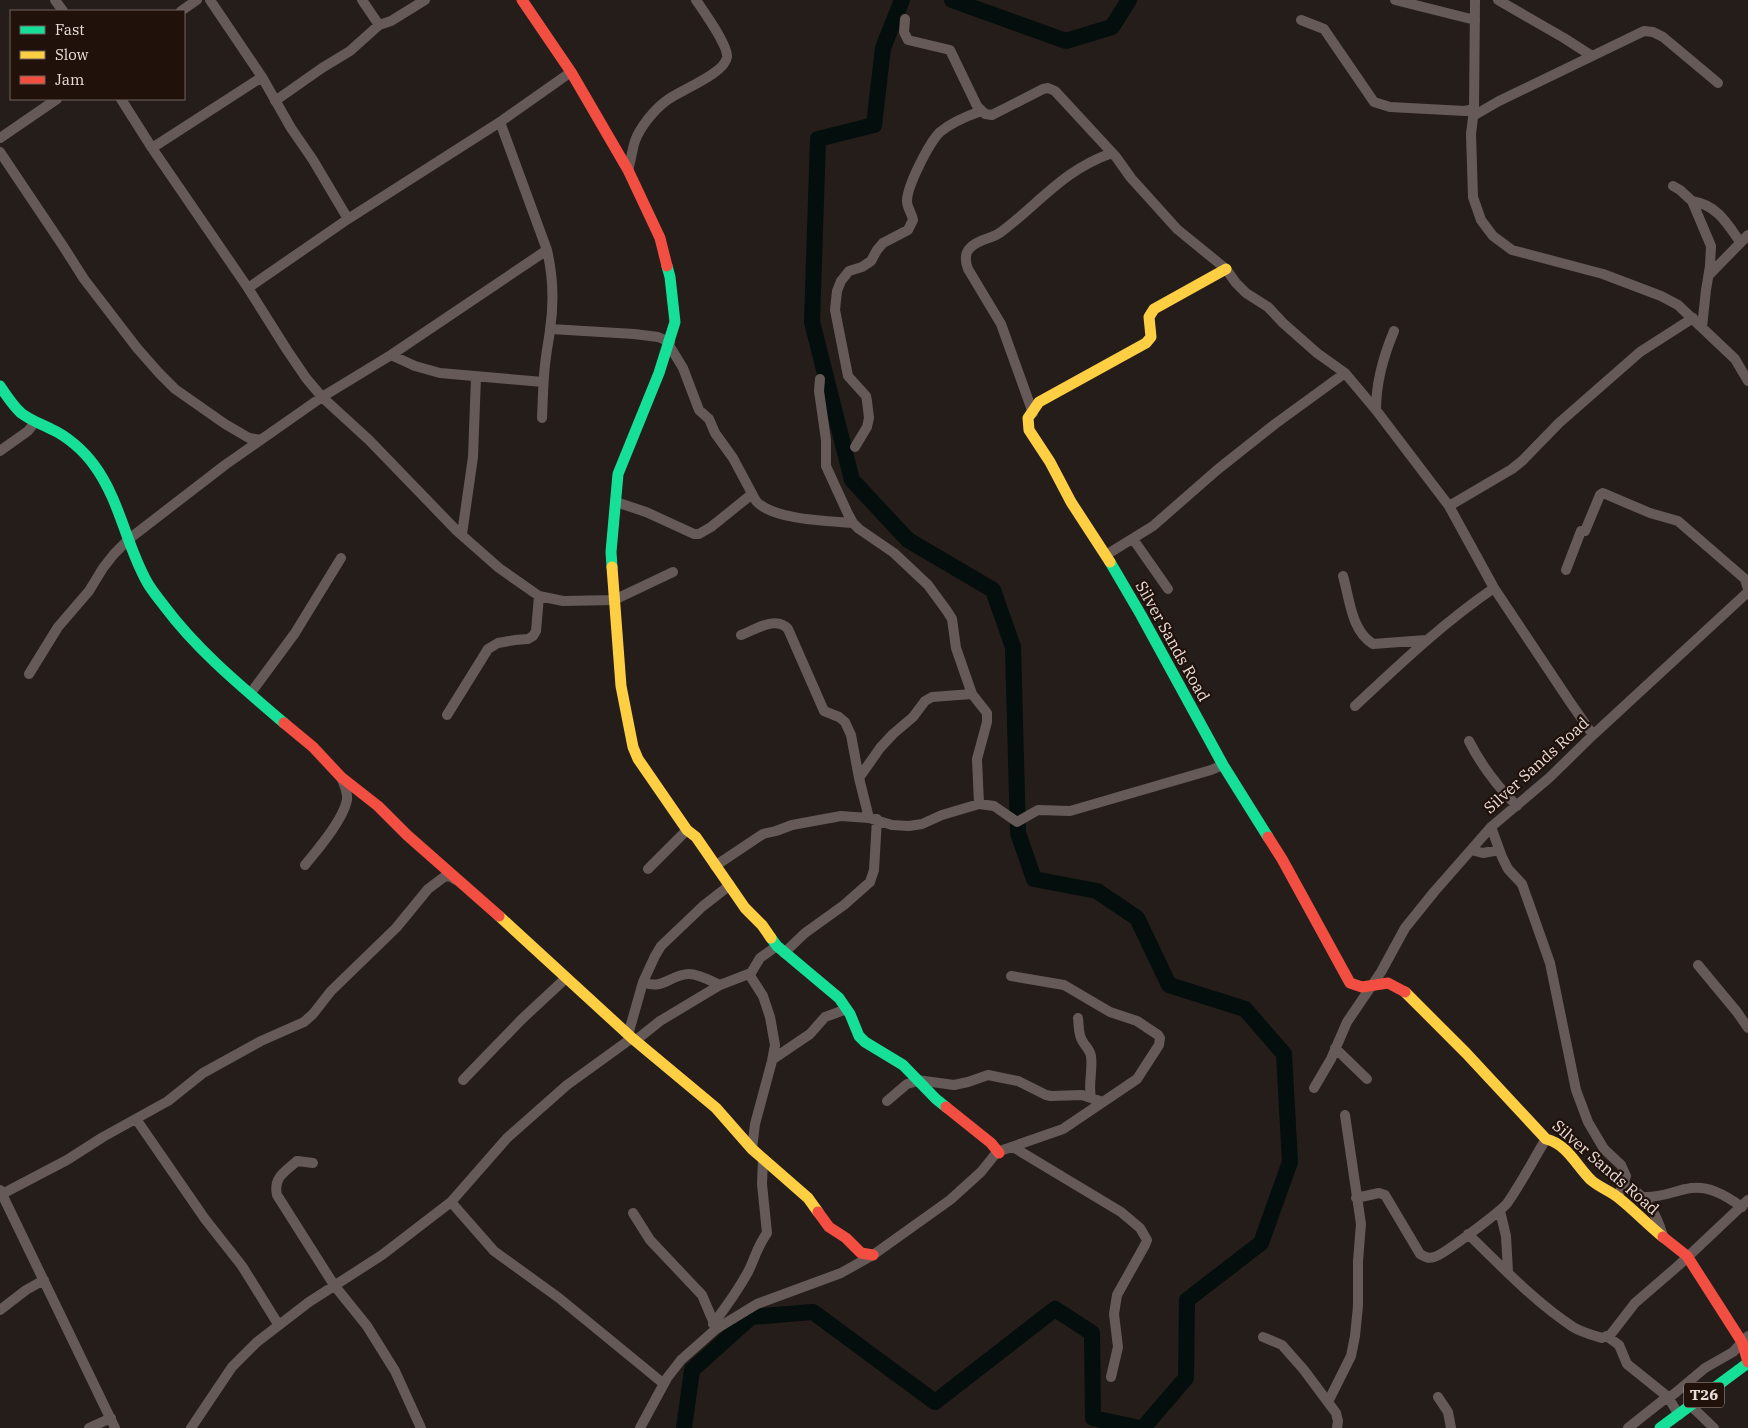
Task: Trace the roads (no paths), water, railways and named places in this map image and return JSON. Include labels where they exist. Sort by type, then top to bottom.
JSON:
[{"type":"main road","points":[[522,0],[572,72],[628,170],[660,238],[670,276],[676,322],[659,374],[618,474],[610,552],[621,686],[638,759],[687,830],[696,838],[745,908],[762,925],[781,949],[832,991],[847,1009],[856,1031],[865,1042],[903,1065],[936,1099],[991,1143],[999,1153]]},
{"type":"main road","points":[[1030,416],[1039,402],[1146,343],[1151,337],[1149,317],[1154,308],[1226,268]]},
{"type":"main road","points":[[0,386],[20,412],[68,439],[94,463],[104,479],[139,568],[148,585],[180,627],[210,657],[313,748],[341,777],[378,806],[407,835],[487,905],[631,1038],[716,1108],[752,1149],[808,1198],[829,1226],[846,1238],[861,1253],[873,1255]]},
{"type":"main road","name":"Silver Sands Road","points":[[1030,416],[1029,430],[1050,462],[1071,502],[1106,555],[1146,624],[1222,765],[1282,859],[1350,982],[1358,987],[1385,983],[1394,985],[1412,998],[1487,1073],[1546,1139],[1554,1140],[1572,1156],[1590,1179],[1602,1189],[1618,1197],[1687,1256],[1745,1339],[1748,1362]]},
{"type":"main road","name":"T26","points":[[1660,1428],[1748,1362]]},
{"type":"street","points":[[182,10],[197,0]]},
{"type":"street","points":[[210,0],[262,77],[348,219]]},
{"type":"street","points":[[362,0],[379,25]]},
{"type":"street","points":[[275,101],[350,50],[379,25],[391,21],[425,0]]},
{"type":"street","points":[[628,170],[638,134],[655,112],[666,101],[715,72],[726,60],[727,55],[724,46],[696,0]]},
{"type":"street","points":[[1394,0],[1475,20]]},
{"type":"street","points":[[1475,0],[1471,134],[1473,197],[1481,220],[1493,236],[1512,250],[1603,274],[1661,296],[1678,305],[1735,359],[1748,381]]},
{"type":"street","points":[[1498,0],[1592,56]]},
{"type":"street","points":[[905,19],[904,32],[908,40],[950,50],[981,111],[992,115],[1043,89],[1048,88],[1055,91],[1112,153],[1131,178],[1177,229],[1226,268],[1236,283],[1246,293],[1268,307],[1310,347],[1345,373],[1376,410],[1449,506],[1494,588],[1594,735]]},
{"type":"street","points":[[1301,20],[1324,29],[1374,102],[1390,107],[1473,113],[1644,31],[1653,32],[1663,37],[1718,83]]},
{"type":"street","points":[[248,288],[348,219],[500,122],[572,72]]},
{"type":"street","points":[[152,148],[262,77]]},
{"type":"street","points":[[0,138],[56,100]]},
{"type":"street","points":[[122,100],[152,148],[248,288],[287,350],[322,397],[369,440],[498,568],[539,596],[563,601],[614,600],[673,572]]},
{"type":"street","points":[[855,447],[867,427],[869,418],[866,396],[848,376],[834,310],[837,291],[841,281],[849,272],[871,261],[884,242],[908,230],[913,220],[907,202],[908,195],[917,169],[936,137],[942,131],[962,119],[981,111]]},
{"type":"street","points":[[500,122],[547,250],[550,266],[553,298],[551,329],[543,382],[542,418]]},
{"type":"street","points":[[0,152],[84,279],[158,373],[175,389],[225,424],[249,438],[261,440]]},
{"type":"street","points":[[1030,416],[1001,324],[968,269],[965,259],[967,252],[975,244],[1002,232],[1035,202],[1074,171],[1092,160],[1112,153]]},
{"type":"street","points":[[1673,186],[1692,201],[1711,246],[1702,327]]},
{"type":"street","points":[[1692,201],[1707,205],[1720,214],[1744,238],[1708,276]]},
{"type":"street","points":[[28,674],[58,627],[89,591],[114,554],[129,539],[193,489],[322,397],[391,355],[547,250]]},
{"type":"street","points":[[1449,506],[1512,469],[1559,422],[1640,352],[1693,318]]},
{"type":"street","points":[[551,329],[642,334],[658,337],[669,343],[683,368],[699,410],[709,419],[715,433],[733,458],[752,494],[761,506],[772,512],[854,524]]},
{"type":"street","points":[[1376,410],[1376,395],[1381,366],[1394,331]]},
{"type":"street","points":[[391,355],[427,370],[476,377],[543,382]]},
{"type":"street","points":[[1106,555],[1153,526],[1217,470],[1275,424],[1345,373]]},
{"type":"street","points":[[462,534],[473,457],[476,377]]},
{"type":"street","points":[[820,379],[819,391],[826,440],[826,466],[854,524],[866,535],[894,553],[928,585],[952,619],[956,648],[972,694],[987,713],[987,722],[977,759],[979,804]]},
{"type":"street","points":[[0,451],[28,432],[35,422]]},
{"type":"street","points":[[1566,570],[1581,531],[1584,531],[1600,495],[1603,493],[1650,513],[1678,521],[1745,579],[1748,590]]},
{"type":"street","points":[[616,502],[646,512],[694,534],[699,534],[711,527],[752,494]]},
{"type":"street","points":[[1133,539],[1168,589]]},
{"type":"street","points":[[250,694],[304,619],[341,558]]},
{"type":"street","points":[[1343,576],[1355,624],[1367,640],[1374,644],[1426,640]]},
{"type":"street","points":[[1355,706],[1426,640],[1464,609],[1494,588]]},
{"type":"street","name":"Silver Sands Road","points":[[1314,1088],[1347,1022],[1372,986],[1405,928],[1434,892],[1491,827],[1549,778],[1748,590]]},
{"type":"street","points":[[446,715],[488,649],[498,643],[528,640],[533,636],[536,631],[539,596]]},
{"type":"street","points":[[191,1428],[232,1366],[257,1342],[278,1324],[334,1285],[382,1255],[451,1202],[507,1138],[566,1085],[631,1038],[720,985],[749,974],[760,958],[781,949],[805,933],[844,905],[870,882],[874,870],[873,819],[859,778],[851,735],[845,722],[840,717],[824,711],[786,626],[777,622],[741,635]]},
{"type":"street","points":[[859,778],[880,748],[913,717],[925,701],[932,697],[972,694]]},
{"type":"street","points":[[1469,741],[1485,768],[1505,795],[1517,806]]},
{"type":"street","points":[[715,866],[763,834],[792,825],[841,816],[873,819],[892,825],[909,826],[922,824],[942,815],[979,804],[994,806],[1017,822],[1038,810],[1070,811],[1211,770],[1222,765]]},
{"type":"street","points":[[305,865],[321,846],[342,813],[347,800],[346,790],[341,777]]},
{"type":"street","points":[[1491,827],[1508,869],[1522,884],[1550,963],[1576,1090],[1588,1122],[1604,1149],[1621,1165],[1626,1176],[1618,1197]]},
{"type":"street","points":[[648,869],[687,830]]},
{"type":"street","points":[[1472,850],[1483,854],[1499,850]]},
{"type":"street","points":[[115,1428],[1,1192],[67,1160],[168,1101],[203,1073],[253,1046],[304,1022],[332,991],[396,928],[428,889],[444,877],[449,876],[458,881]]},
{"type":"street","points":[[631,1038],[643,982],[655,956],[662,946],[703,906],[730,885]]},
{"type":"street","points":[[1698,965],[1748,1028]]},
{"type":"street","points":[[643,982],[658,985],[688,974],[696,974],[720,985]]},
{"type":"street","points":[[749,974],[763,996],[770,1017],[775,1044],[773,1059],[755,1124],[752,1149]]},
{"type":"street","points":[[715,1326],[757,1304],[841,1273],[873,1255],[950,1200],[981,1172],[997,1152],[999,1153],[1064,1129],[1137,1079],[1159,1045],[1160,1038],[1158,1035],[1136,1021],[1110,1012],[1064,984],[1011,976]]},
{"type":"street","points":[[463,1080],[521,1020],[565,979]]},
{"type":"street","points":[[773,1059],[810,1034],[825,1017],[847,1009]]},
{"type":"street","points":[[1078,1018],[1081,1039],[1091,1057],[1092,1077],[1090,1088],[1092,1097]]},
{"type":"street","points":[[1335,1048],[1367,1079]]},
{"type":"street","points":[[887,1101],[907,1084],[918,1081],[954,1085],[988,1074],[1018,1081],[1051,1096],[1075,1095],[1092,1097],[1103,1102]]},
{"type":"street","points":[[1328,1402],[1351,1356],[1358,1306],[1358,1261],[1362,1224],[1356,1198],[1345,1115]]},
{"type":"street","points":[[136,1119],[204,1219],[242,1266],[278,1324]]},
{"type":"street","points":[[1356,1198],[1379,1193],[1385,1195],[1420,1254],[1434,1258],[1500,1211],[1508,1203],[1546,1139]]},
{"type":"street","points":[[1013,1147],[1121,1212],[1146,1235],[1147,1240],[1117,1295],[1114,1314],[1118,1347],[1111,1377]]},
{"type":"street","points":[[640,1428],[664,1384],[681,1360],[715,1326],[749,1270],[759,1244],[767,1233],[762,1184],[763,1159]]},
{"type":"street","points":[[313,1163],[297,1161],[278,1179],[276,1189],[278,1195],[334,1285],[367,1326],[395,1371],[421,1428]]},
{"type":"street","points":[[1622,1184],[1643,1197],[1655,1212],[1662,1236]]},
{"type":"street","points":[[1468,1234],[1530,1293],[1574,1328],[1602,1338],[1608,1337],[1635,1303],[1745,1203],[1705,1187],[1687,1188],[1664,1196],[1643,1197]]},
{"type":"street","points":[[451,1202],[494,1251],[559,1298],[664,1384]]},
{"type":"street","points":[[1500,1211],[1506,1236],[1508,1272]]},
{"type":"street","points":[[633,1213],[650,1240],[702,1295],[715,1326]]},
{"type":"street","points":[[0,1310],[26,1290],[44,1280]]},
{"type":"street","points":[[1263,1337],[1282,1345],[1304,1370],[1338,1419],[1337,1428]]},
{"type":"street","points":[[1608,1337],[1619,1345],[1627,1364],[1668,1398],[1679,1415]]},
{"type":"street","points":[[1628,1428],[1705,1368],[1733,1352],[1745,1339]]},
{"type":"street","points":[[1438,1397],[1448,1412],[1451,1428]]},
{"type":"street","points":[[1690,1405],[1714,1428]]},
{"type":"street","points":[[89,1428],[111,1418]]},
{"type":"waterway","points":[[902,0],[883,48],[874,125],[818,139],[812,322],[852,480],[908,540],[993,590],[1013,647],[1018,833],[1034,879],[1097,891],[1137,918],[1169,985],[1245,1009],[1284,1054],[1290,1162],[1261,1243],[1187,1300],[1186,1378],[1143,1428]]},
{"type":"waterway","points":[[952,0],[1066,41],[1112,27],[1129,0]]},
{"type":"waterway","points":[[684,1428],[692,1370],[751,1317],[813,1312],[935,1402],[1055,1309],[1092,1333],[1093,1418],[1140,1428]]}]
